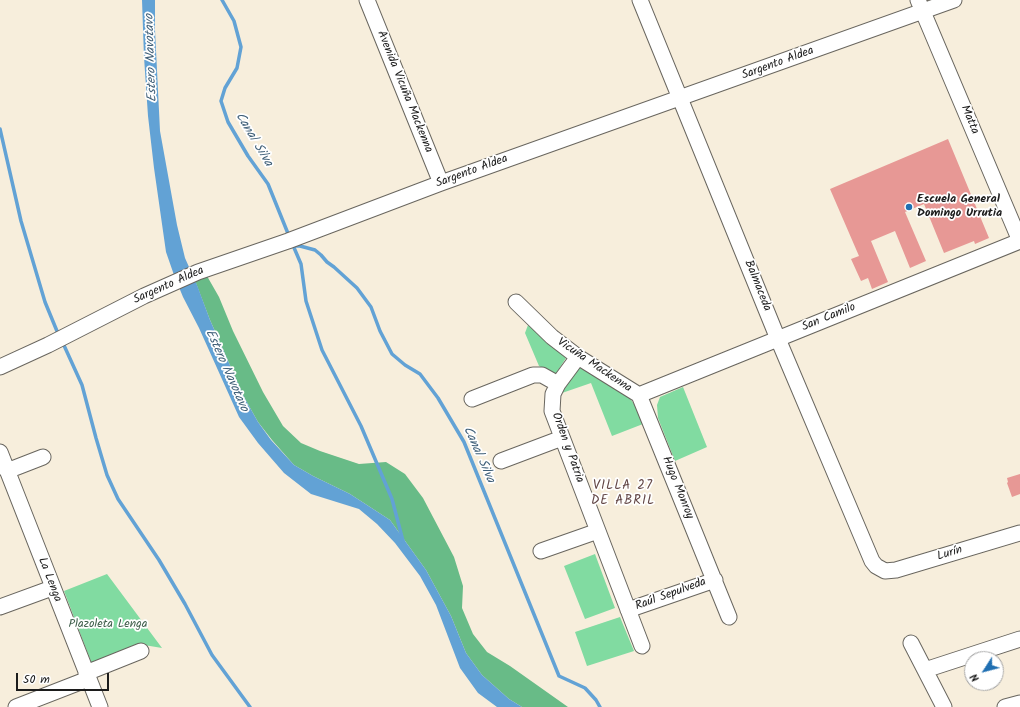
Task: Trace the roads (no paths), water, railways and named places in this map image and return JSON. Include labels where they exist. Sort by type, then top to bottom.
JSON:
[{"type":"street","name":"Avenida Vicuña Mackenna","points":[[367,0],[441,183]]},
{"type":"street","name":"Balmaceda","points":[[640,0],[778,339],[868,553],[872,562],[880,569]]},
{"type":"street","name":"Sargento Aldea","points":[[0,367],[169,284],[198,272],[288,241],[441,183],[681,98],[920,6],[954,0]]},
{"type":"street","name":"Matta","points":[[920,6],[1019,238]]},
{"type":"street","name":"San Camilo","points":[[639,395],[778,339],[1019,238]]},
{"type":"street","name":"Vicuña Mackenna","points":[[516,302],[552,337],[578,357],[639,395]]},
{"type":"street","name":"Orden y Patria","points":[[578,357],[558,384],[553,394],[552,412],[642,646]]},
{"type":"street","points":[[472,399],[533,375],[542,375],[558,384]]},
{"type":"street","name":"Hugo Monroy","points":[[639,395],[729,617]]},
{"type":"street","points":[[501,461],[562,438]]},
{"type":"street","name":"La Lenga","points":[[0,452],[6,481],[52,588],[100,707]]},
{"type":"street","points":[[6,481],[43,457]]},
{"type":"street","points":[[541,552],[598,531]]},
{"type":"street","name":"Lurín","points":[[880,569],[885,571],[896,570],[1020,533]]},
{"type":"street","name":"Raúl Sepulveda","points":[[628,610],[715,580]]},
{"type":"street","points":[[0,608],[52,588]]},
{"type":"street","points":[[925,670],[1020,639]]},
{"type":"street","points":[[911,643],[944,707]]},
{"type":"street","points":[[16,707],[141,651]]},
{"type":"street","points":[[1005,707],[1020,703]]},
{"type":"water","name":"Estero Navotavo","points":[[142,0],[155,0],[160,131],[177,225],[185,258],[210,320],[244,397],[258,422],[271,440],[294,465],[350,494],[390,520],[426,570],[451,616],[466,653],[482,675],[509,699],[522,707],[497,707],[478,693],[460,668],[436,605],[420,576],[395,543],[377,524],[359,509],[311,494],[284,473],[258,443],[239,417],[199,328],[183,297],[166,252],[148,116]]},
{"type":"waterway","name":"Canal Silva","points":[[222,0],[234,21],[241,47],[237,68],[225,88],[221,101],[228,122],[248,156],[268,184],[289,236]]},
{"type":"waterway","points":[[0,129],[21,221],[45,302],[59,336]]},
{"type":"waterway","name":"Canal Silva","points":[[292,243],[301,264],[306,301],[322,350],[361,426],[392,499],[403,541]]},
{"type":"waterway","name":"Canal Silva","points":[[293,246],[300,246],[315,250],[357,288],[371,307],[380,331],[392,354],[405,365],[420,374],[438,398],[464,442],[559,676],[585,688],[600,707]]},
{"type":"waterway","points":[[62,341],[82,385],[107,475],[118,499],[159,560],[185,604],[212,655],[250,707]]},
{"type":"place","name":"Escuela General Domingo Urrutia","points":[[909,207]]},
{"type":"district","name":"VILLA 27 DE ABRIL","points":[[623,494]]},
{"type":"park label","name":"Plazoleta Lenga","points":[[108,625]]}]
